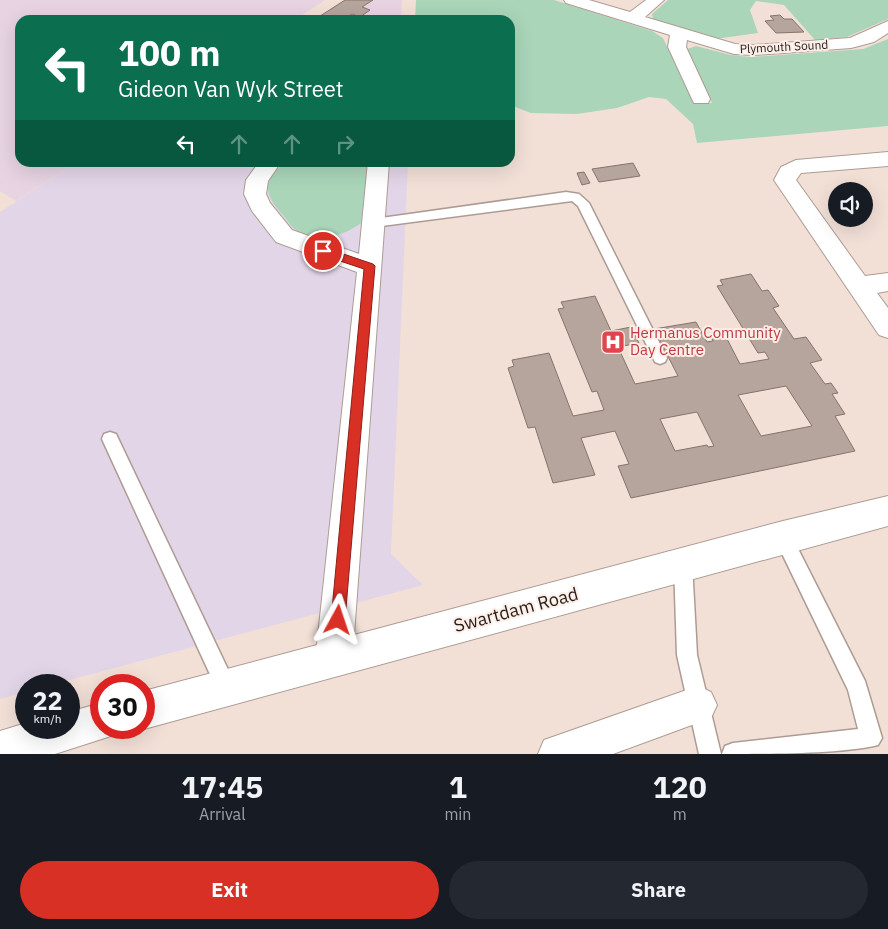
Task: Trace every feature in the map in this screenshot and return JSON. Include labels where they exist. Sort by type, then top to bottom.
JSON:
[{"type":"street","name":"Plymouth Sound","points":[[572,0],[726,48],[754,50],[852,43],[868,38],[888,26]]},
{"type":"street","points":[[632,18],[656,0]]},
{"type":"street","points":[[679,33],[678,47],[701,99]]},
{"type":"street","points":[[885,163],[796,167],[786,176],[787,184],[888,328]]},
{"type":"street","points":[[267,167],[257,180],[255,194],[260,206],[284,236],[370,266]]},
{"type":"street","points":[[334,659],[379,167]]},
{"type":"street","points":[[859,286],[888,282]]},
{"type":"street","name":"Swartdam Road","points":[[155,707],[783,537],[888,511]]},
{"type":"street","points":[[558,754],[698,705]]},
{"type":"street","points":[[0,750],[90,725]]},
{"type":"lane","points":[[374,223],[566,196],[575,197],[583,203],[660,358]]},
{"type":"lane","points":[[110,439],[226,687]]},
{"type":"lane","points":[[733,754],[871,738],[858,688],[783,537]]},
{"type":"lane","points":[[683,564],[688,655],[710,754]]},
{"type":"shaded area","points":[[0,0],[325,0],[302,15],[15,15],[15,167],[69,167],[16,201],[0,191]]},
{"type":"shaded area","points":[[373,0],[402,0],[401,15],[350,15]]},
{"type":"shaded area","points":[[69,167],[408,167],[391,554],[423,585],[80,677],[80,674],[15,674],[15,695],[0,699],[0,212]]},
{"type":"green space","points":[[416,0],[554,0],[652,31],[663,38],[694,104],[712,103],[687,53],[687,49],[696,46],[731,55],[751,57],[863,49],[888,39],[888,126],[697,143],[693,124],[666,99],[649,97],[617,108],[577,114],[531,113],[515,107],[515,15],[415,15]]},
{"type":"green space","points":[[668,0],[888,0],[888,19],[847,37],[815,40],[784,5],[756,1],[750,10],[758,33],[715,39],[653,19],[652,14]]},
{"type":"green space","points":[[280,167],[368,167],[361,223],[346,232],[330,237],[312,236],[296,230],[271,199],[268,186],[269,181]]},
{"type":"building","points":[[345,0],[373,0],[362,7],[370,10],[363,15],[322,15]]},
{"type":"building","points":[[780,15],[784,19],[792,19],[804,32],[776,33],[765,21],[774,20],[770,16]]},
{"type":"building","points":[[633,163],[640,176],[599,182],[592,169]]},
{"type":"building","points":[[584,172],[590,183],[582,185],[577,173]]},
{"type":"building","points":[[751,274],[762,291],[768,290],[779,306],[773,308],[794,339],[806,337],[822,360],[810,363],[825,384],[831,383],[838,393],[832,394],[845,414],[835,416],[855,451],[631,498],[618,466],[629,464],[615,431],[581,438],[595,475],[553,483],[535,427],[528,428],[508,368],[514,366],[512,360],[549,353],[573,416],[604,410],[597,391],[592,392],[558,309],[564,308],[561,302],[595,296],[611,331],[631,327],[639,343],[618,347],[635,384],[678,376],[654,329],[696,322],[707,342],[713,341],[711,337],[725,335],[740,364],[769,359],[765,352],[758,353],[717,286],[723,285],[720,280]],"holes":[[[786,386],[812,426],[761,436],[738,395]],[[697,412],[714,446],[708,447],[707,445],[675,451],[660,419]]]},
{"type":"place","name":"Hermanus Community Day Centre","points":[[613,342]]},
{"type":"route","points":[[323,251],[370,266],[338,620]]}]
